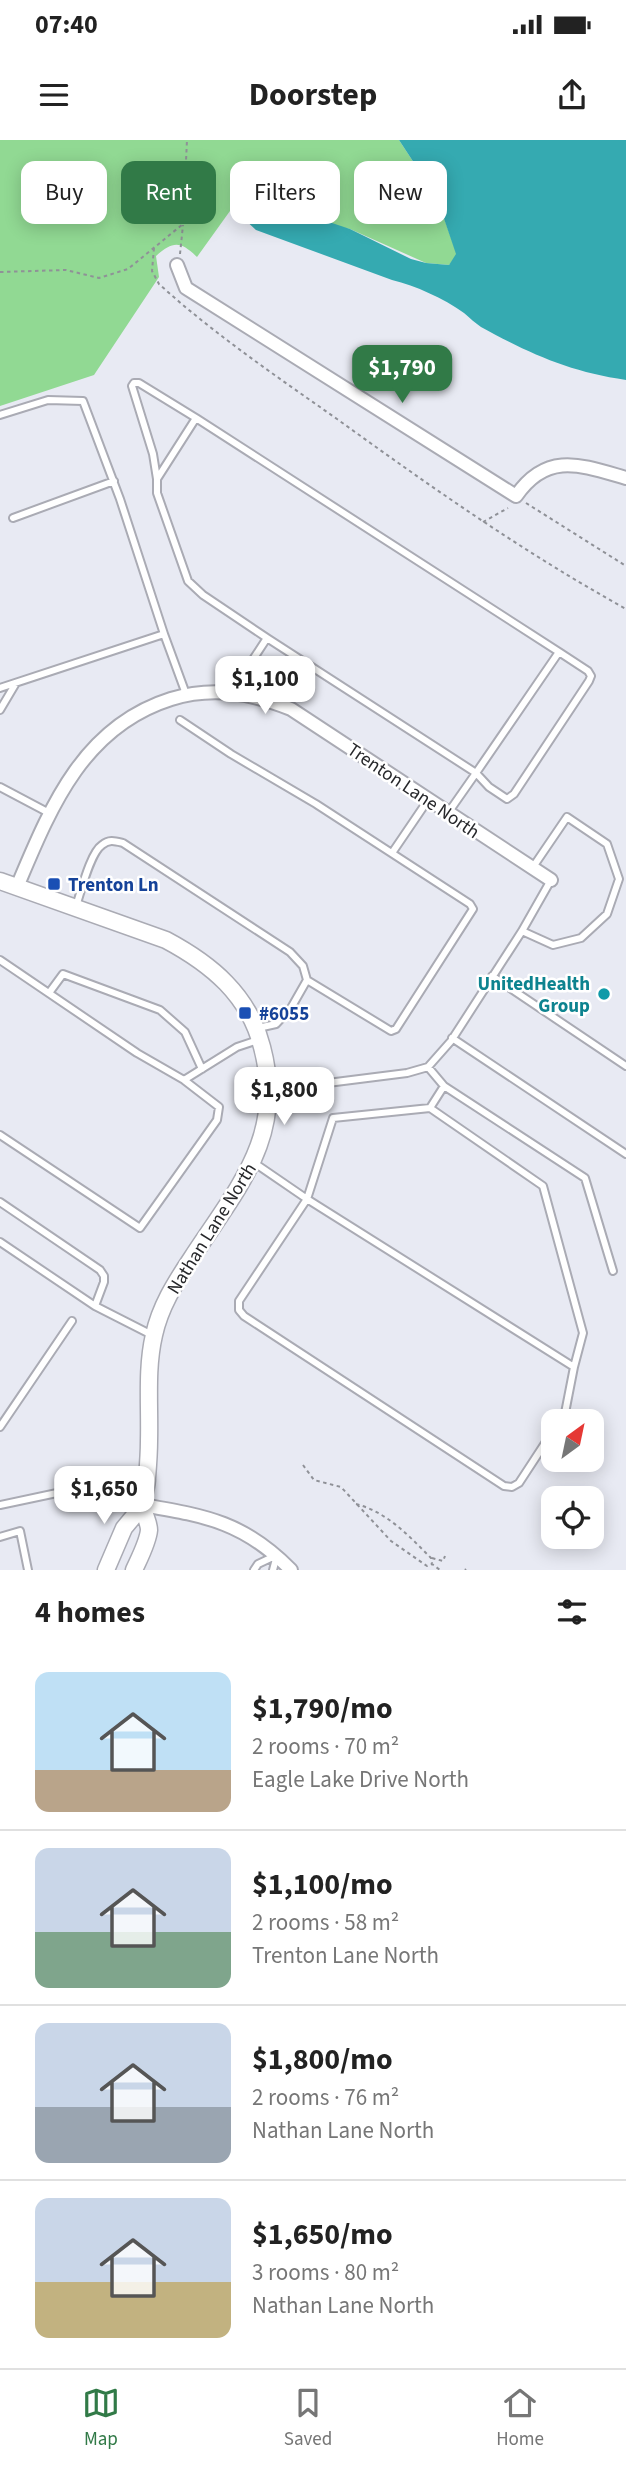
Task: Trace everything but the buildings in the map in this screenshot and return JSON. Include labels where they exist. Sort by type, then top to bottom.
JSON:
[{"type":"street","points":[[177,265],[186,288],[516,496],[531,477],[559,465],[580,464],[626,478]]},
{"type":"street","name":"Trenton Lane North","points":[[17,887],[62,790],[103,736],[149,706],[209,692],[243,693],[291,709],[551,880]]},
{"type":"street","points":[[0,881],[17,887]]},
{"type":"street","name":"Nathan Lane North","points":[[17,887],[166,940],[213,970],[234,990],[258,1034],[269,1084],[266,1125],[253,1162],[166,1299],[153,1336],[149,1376],[147,1479],[143,1505],[149,1531],[134,1570]]},
{"type":"street","points":[[106,1570],[124,1528],[143,1505],[203,1516],[229,1524],[277,1555],[291,1570]]},
{"type":"lane","points":[[139,383],[196,418],[588,671],[591,676],[589,681],[514,794],[507,799],[489,787],[476,773],[267,638],[203,595],[188,581],[157,493],[153,454],[132,386],[139,383]]},
{"type":"lane","points":[[0,415],[48,400],[83,401],[114,481],[187,695]]},
{"type":"lane","points":[[157,479],[196,418]]},
{"type":"lane","points":[[13,518],[114,481]]},
{"type":"lane","points":[[0,688],[164,634]]},
{"type":"lane","points":[[243,693],[250,664],[267,638]]},
{"type":"lane","points":[[448,813],[559,652]]},
{"type":"lane","points":[[0,710],[16,683]]},
{"type":"lane","points":[[75,908],[99,845],[111,841],[123,843],[290,952],[303,967],[307,980],[391,1031],[396,1029],[473,909],[470,904],[392,853],[180,720]]},
{"type":"lane","points":[[0,787],[51,814]]},
{"type":"lane","points":[[392,853],[428,800]]},
{"type":"lane","points":[[522,931],[553,945],[581,938],[607,914],[619,880],[607,844],[567,817],[532,868]]},
{"type":"lane","points":[[269,1084],[288,1088],[407,1073],[428,1067],[452,1038],[522,931],[551,880]]},
{"type":"lane","points":[[0,960],[137,1053],[184,1080],[219,1107],[217,1120],[141,1228],[0,1135]]},
{"type":"lane","points":[[49,993],[63,974],[160,1010],[185,1032],[202,1069]]},
{"type":"lane","points":[[492,976],[626,1066]]},
{"type":"lane","points":[[184,1080],[276,1024],[291,1008],[307,980]]},
{"type":"lane","points":[[452,1038],[626,1153]]},
{"type":"lane","points":[[428,1067],[444,1086],[585,1178],[613,1271]]},
{"type":"lane","points":[[430,1108],[444,1086]]},
{"type":"lane","points":[[541,1449],[519,1483],[512,1487],[503,1486],[244,1316],[239,1310],[239,1301],[307,1199],[333,1118],[430,1108],[543,1186],[583,1333],[566,1409]]},
{"type":"lane","points":[[253,1162],[307,1199],[574,1367]]},
{"type":"lane","points":[[0,1202],[100,1270],[104,1282],[95,1306]]},
{"type":"lane","points":[[0,1242],[95,1306],[153,1336]]},
{"type":"lane","points":[[0,1426],[72,1321]]},
{"type":"lane","points":[[0,1504],[71,1490],[143,1505]]},
{"type":"lane","points":[[0,1536],[20,1531],[28,1570]]},
{"type":"lane","points":[[254,1570],[258,1564],[277,1555]]},
{"type":"lane","points":[[273,1570],[277,1555]]},
{"type":"path","points":[[186,161],[187,140]]},
{"type":"path","points":[[0,272],[66,270],[99,278],[128,269],[182,224]]},
{"type":"path","points":[[177,265],[183,224]]},
{"type":"path","points":[[154,248],[154,277],[183,307],[262,366],[527,552],[626,609]]},
{"type":"path","points":[[483,522],[507,509],[516,496],[626,566]]},
{"type":"path","points":[[303,1465],[314,1480],[341,1487],[391,1541],[427,1566],[432,1564]]},
{"type":"path","points":[[356,1504],[370,1507],[400,1527],[431,1558],[443,1561],[445,1556]]},
{"type":"path","points":[[431,1558],[432,1564],[440,1570]]},
{"type":"green space","points":[[0,140],[399,140],[413,161],[354,161],[354,224],[446,224],[457,255],[449,265],[426,263],[350,229],[327,224],[340,224],[340,161],[230,161],[230,211],[197,257],[177,245],[168,247],[156,256],[159,277],[94,375],[0,406]]},
{"type":"water","points":[[399,140],[626,140],[626,380],[551,361],[481,327],[464,313],[429,293],[256,230],[250,224],[335,224],[411,259],[449,265],[456,254],[446,224],[447,161],[413,161]]},
{"type":"place","name":"Trenton Ln","points":[[54,884]]},
{"type":"place","name":"UnitedHealth Group","points":[[604,994]]},
{"type":"place","name":"#6055","points":[[245,1013]]}]
